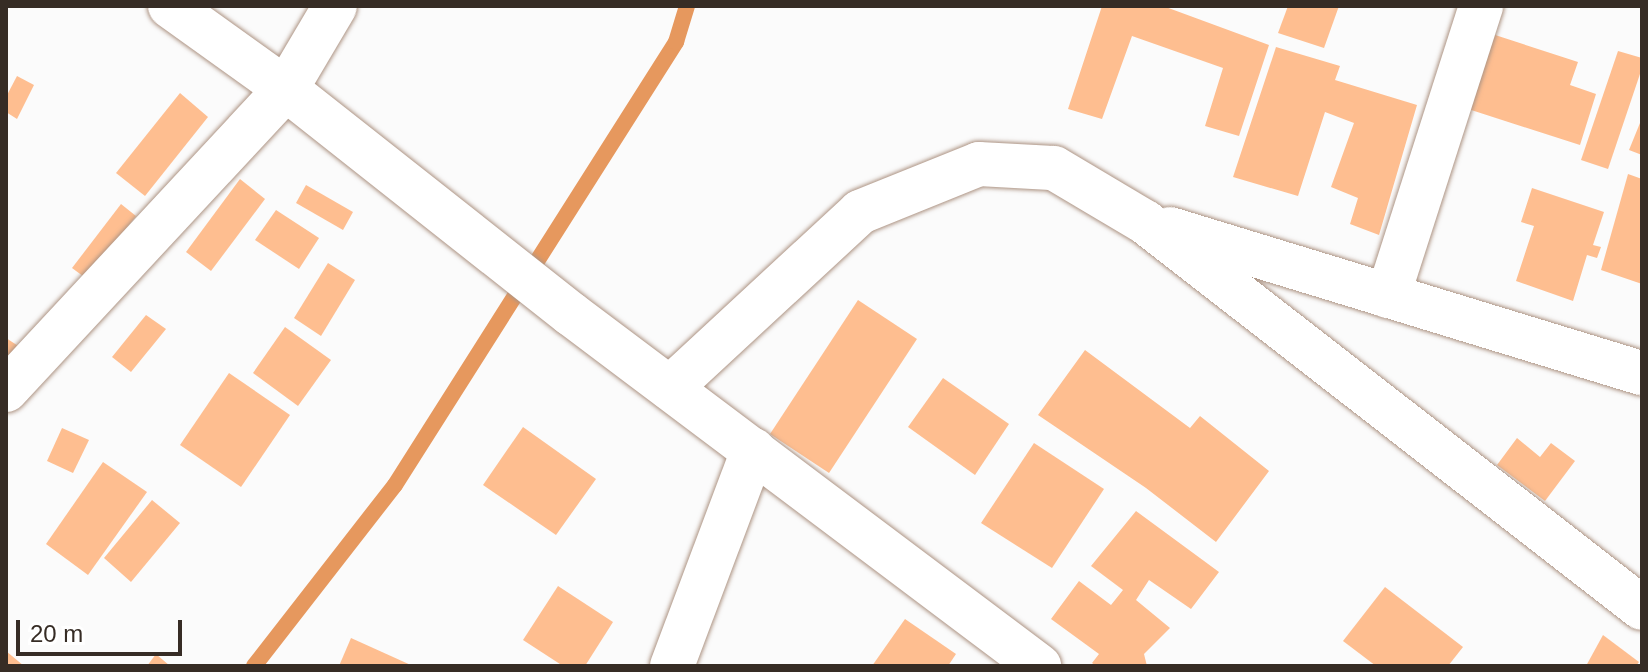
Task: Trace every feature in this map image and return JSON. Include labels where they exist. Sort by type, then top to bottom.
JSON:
[{"type":"street","points":[[170,6],[286,89],[571,314],[1039,666]]},
{"type":"street","points":[[6,390],[286,89],[335,6]]},
{"type":"street","points":[[1388,296],[1481,6]]},
{"type":"street","points":[[670,388],[860,212],[979,164],[1054,168],[1145,222],[1642,608]]},
{"type":"street","points":[[1145,222],[1642,373]]},
{"type":"street","points":[[672,666],[753,450]]},
{"type":"building","points":[[1102,6],[1163,6],[1269,45],[1239,136],[1205,126],[1223,68],[1132,36],[1102,119],[1068,109]]},
{"type":"building","points":[[1288,6],[1339,6],[1324,48],[1278,33]]},
{"type":"building","points":[[1489,33],[1578,62],[1570,85],[1596,94],[1580,145],[1465,108]]},
{"type":"building","points":[[1276,47],[1340,66],[1335,80],[1417,105],[1379,235],[1350,224],[1358,198],[1331,187],[1354,123],[1325,112],[1298,196],[1233,177]]},
{"type":"building","points":[[1618,51],[1642,58],[1642,68],[1608,169],[1581,160]]},
{"type":"building","points":[[17,76],[34,85],[17,119],[6,112],[6,97]]},
{"type":"building","points":[[180,93],[208,117],[145,196],[116,173]]},
{"type":"building","points":[[1642,118],[1642,155],[1629,150]]},
{"type":"building","points":[[1628,174],[1642,179],[1642,284],[1601,270]]},
{"type":"building","points":[[240,179],[265,199],[211,271],[186,252]]},
{"type":"building","points":[[306,185],[353,212],[343,230],[296,203]]},
{"type":"building","points":[[1532,188],[1604,212],[1593,245],[1601,247],[1597,258],[1587,255],[1573,301],[1516,281],[1534,226],[1521,222]]},
{"type":"building","points":[[121,204],[136,216],[87,279],[72,268]]},
{"type":"building","points":[[276,210],[319,238],[299,269],[255,240]]},
{"type":"building","points":[[328,263],[355,280],[321,336],[294,318]]},
{"type":"building","points":[[858,300],[917,339],[829,473],[770,434]]},
{"type":"building","points":[[146,315],[166,329],[131,372],[112,357]]},
{"type":"building","points":[[285,327],[331,360],[298,406],[253,373]]},
{"type":"building","points":[[6,338],[26,351],[6,368]]},
{"type":"building","points":[[1085,350],[1190,428],[1200,416],[1269,471],[1216,542],[1146,488],[1038,415]]},
{"type":"building","points":[[229,373],[290,415],[241,487],[180,445]]},
{"type":"building","points":[[943,378],[1009,424],[975,475],[908,427]]},
{"type":"building","points":[[523,427],[596,479],[556,535],[483,485]]},
{"type":"building","points":[[62,428],[89,440],[73,473],[47,461]]},
{"type":"building","points":[[1517,438],[1540,457],[1551,443],[1575,461],[1545,501],[1497,465]]},
{"type":"building","points":[[1034,443],[1104,489],[1052,568],[981,523]]},
{"type":"building","points":[[103,462],[147,492],[88,575],[46,544]]},
{"type":"building","points":[[152,500],[180,523],[131,582],[104,558]]},
{"type":"building","points":[[1136,511],[1219,572],[1191,609],[1149,580],[1136,600],[1170,628],[1144,654],[1147,666],[1096,666],[1092,663],[1099,654],[1051,619],[1079,581],[1111,605],[1123,590],[1091,566]]},
{"type":"building","points":[[558,586],[613,622],[585,666],[563,666],[523,640]]},
{"type":"building","points":[[1385,587],[1463,647],[1448,666],[1376,666],[1343,641]]},
{"type":"building","points":[[905,619],[956,654],[948,666],[872,666]]},
{"type":"building","points":[[1603,635],[1639,662],[1636,666],[1586,666]]},
{"type":"building","points":[[351,638],[413,666],[339,666]]},
{"type":"building","points":[[6,651],[24,666],[6,666]]},
{"type":"building","points":[[156,654],[170,666],[147,666]]},
{"type":"waterway","points":[[254,666],[395,485],[676,42],[687,6]]}]
